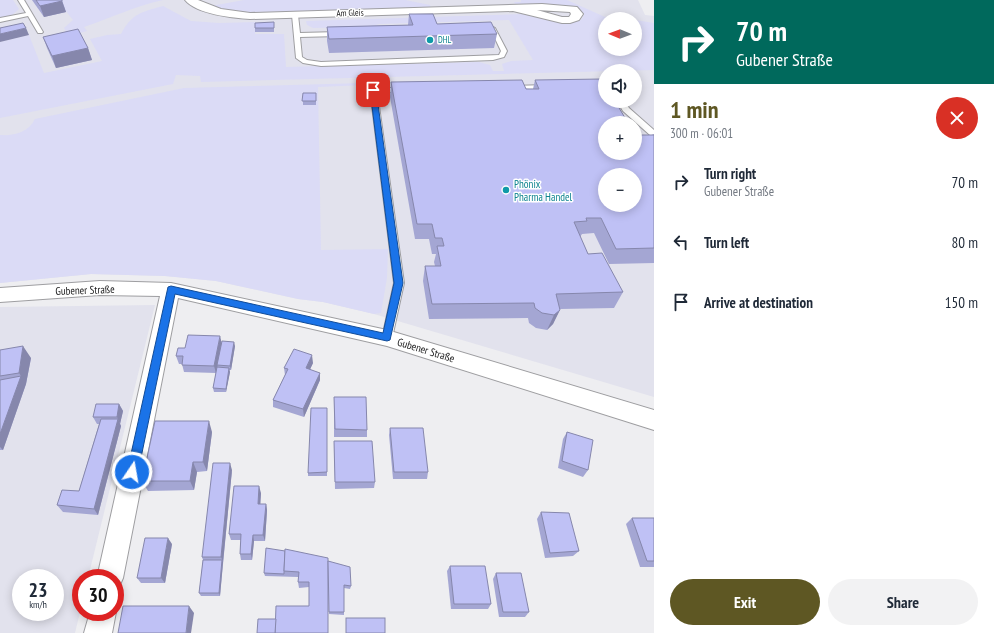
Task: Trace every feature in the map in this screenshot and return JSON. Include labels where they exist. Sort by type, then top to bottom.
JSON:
[{"type":"street","name":"Am Gleis","points":[[190,0],[203,8],[235,15],[296,15],[514,8]]},
{"type":"street","name":"Gubener Straße","points":[[0,295],[100,288],[171,290],[387,338],[654,420]]},
{"type":"street","points":[[112,569],[171,290]]},
{"type":"street","points":[[98,633],[100,621]]},
{"type":"lane","points":[[21,0],[40,32]]},
{"type":"lane","points":[[0,20],[29,14]]},
{"type":"lane","points":[[296,15],[299,58],[305,62],[344,63],[492,58],[502,56],[504,51],[493,29],[485,25],[478,24]]},
{"type":"lane","points":[[29,27],[36,26]]},
{"type":"lane","points":[[297,35],[349,34]]},
{"type":"lane","points":[[500,88],[556,87]]},
{"type":"lane","points":[[387,338],[399,283],[373,90],[413,89]]},
{"type":"lane","points":[[625,108],[654,134]]},
{"type":"shaded area","points":[[0,0],[638,0],[645,15],[654,16],[654,397],[374,314],[323,302],[298,299],[216,281],[165,276],[91,274],[0,283]]},
{"type":"shaded area","points":[[0,0],[13,0],[19,9],[12,15],[0,18]]},
{"type":"shaded area","points":[[57,0],[163,0],[84,27],[87,31],[69,36],[64,28],[73,20]]},
{"type":"shaded area","points":[[244,0],[405,0],[430,5],[431,8],[249,12],[211,6]]},
{"type":"shaded area","points":[[521,0],[567,0],[598,14],[598,56],[642,56],[642,21],[654,23],[654,70],[642,70],[642,64],[598,64],[598,71],[201,82],[200,76],[176,75],[173,84],[0,118],[0,42],[29,35],[44,73],[102,61],[90,39],[107,35],[121,34],[129,22],[138,14],[163,6],[191,21],[219,23],[256,22],[255,34],[284,34],[286,67],[479,62],[490,65],[493,71],[504,71],[502,64],[511,61],[533,60],[509,20],[379,24],[371,27],[313,28],[307,25],[306,21],[526,14],[554,21],[567,22],[581,20],[584,15],[580,10],[572,6],[516,5],[514,2],[521,2]]},
{"type":"shaded area","points":[[365,83],[365,85],[318,87],[321,250],[388,249],[387,278],[381,313],[374,314],[323,302],[298,299],[216,281],[165,276],[91,274],[0,283],[0,135],[16,134],[25,130],[35,119],[184,88]]},
{"type":"shaded area","points":[[155,305],[90,569],[72,569],[72,621],[78,621],[75,633],[0,633],[0,307]]},
{"type":"building","points":[[36,0],[62,0],[62,1],[40,6]]},
{"type":"building","points":[[409,14],[433,14],[437,24],[491,22],[497,34],[329,39],[327,27],[413,25]]},
{"type":"building","points":[[274,22],[274,28],[255,28],[255,23]]},
{"type":"building","points":[[23,23],[26,28],[0,34],[0,28]]},
{"type":"building","points":[[78,29],[88,48],[52,56],[43,37]]},
{"type":"building","name":"Phönix Pharma Handel","points":[[598,79],[598,108],[619,108],[624,116],[598,116],[598,160],[642,160],[642,135],[654,135],[654,248],[616,249],[601,218],[586,218],[587,221],[574,222],[588,254],[602,253],[623,292],[556,294],[560,310],[554,315],[542,313],[535,308],[534,303],[432,304],[425,266],[441,266],[437,246],[444,246],[442,238],[435,238],[432,224],[417,224],[391,82],[522,80],[526,89],[539,89],[535,80]]},
{"type":"building","points":[[303,93],[316,93],[316,101],[302,101]]},
{"type":"building","points":[[188,335],[220,336],[214,366],[182,365],[183,356],[176,356],[178,348],[185,348]]},
{"type":"building","points":[[222,341],[234,342],[230,366],[217,365]]},
{"type":"building","points":[[23,346],[19,373],[0,376],[0,350]]},
{"type":"building","points":[[294,349],[312,355],[306,368],[320,373],[303,409],[273,400],[288,369],[284,368]]},
{"type":"building","points":[[217,367],[229,368],[226,389],[213,388]]},
{"type":"building","points":[[21,376],[0,434],[0,380]]},
{"type":"building","points":[[334,397],[366,397],[367,430],[335,429]]},
{"type":"building","points":[[96,404],[119,404],[117,417],[93,417]]},
{"type":"building","points":[[311,408],[327,408],[327,472],[308,473]]},
{"type":"building","points":[[101,419],[118,419],[94,509],[57,505],[62,490],[79,491]]},
{"type":"building","points":[[155,421],[209,421],[203,462],[193,462],[190,481],[142,481]]},
{"type":"building","points":[[390,428],[423,428],[428,472],[394,472]]},
{"type":"building","points":[[567,432],[593,440],[588,470],[562,461]]},
{"type":"building","points":[[334,441],[372,441],[375,482],[335,482]]},
{"type":"building","points":[[213,463],[230,463],[221,557],[202,557]]},
{"type":"building","points":[[234,486],[259,486],[258,504],[266,504],[263,535],[253,535],[251,554],[240,554],[241,534],[229,534]]},
{"type":"building","points":[[541,512],[569,513],[579,551],[550,553]]},
{"type":"building","points":[[632,518],[654,518],[654,561],[647,561]]},
{"type":"building","points":[[145,538],[168,538],[161,578],[137,578]]},
{"type":"building","points":[[266,548],[285,551],[284,574],[264,573]]},
{"type":"building","points":[[285,549],[328,558],[328,633],[275,633],[276,606],[309,606],[309,582],[298,582],[299,572],[284,571]]},
{"type":"building","points":[[203,560],[222,560],[219,593],[199,593]]},
{"type":"building","points":[[328,561],[350,567],[351,586],[344,585],[344,612],[329,612]]},
{"type":"building","points":[[450,566],[485,566],[491,604],[454,604]]},
{"type":"building","points":[[496,573],[521,573],[529,612],[503,612]]},
{"type":"building","points":[[124,606],[189,606],[186,633],[118,633],[120,621],[124,621]]},
{"type":"building","points":[[346,618],[385,618],[385,633],[346,633]]},
{"type":"building","points":[[258,619],[276,619],[275,633],[257,633]]},
{"type":"place","name":"DHL","points":[[430,40]]},
{"type":"place","name":"Phönix Pharma Handel","points":[[506,190]]},
{"type":"route","points":[[132,472],[171,290],[387,338],[399,283],[373,90]]}]
